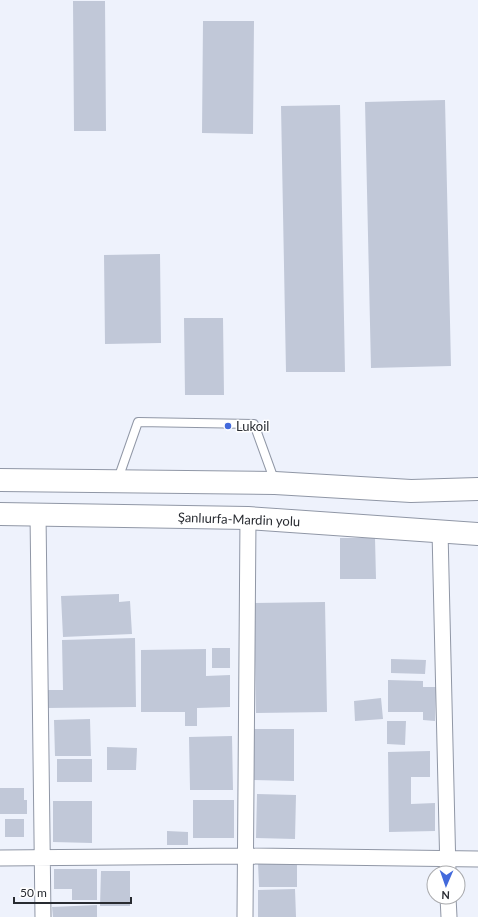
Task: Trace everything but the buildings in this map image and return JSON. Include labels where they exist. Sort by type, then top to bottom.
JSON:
[{"type":"highway","points":[[0,480],[275,483],[411,491],[478,489]]},
{"type":"highway","name":"Şanlıurfa-Mardin yolu","points":[[0,514],[248,518],[478,534]]},
{"type":"street","points":[[38,514],[43,917]]},
{"type":"street","points":[[245,917],[248,518]]},
{"type":"street","points":[[440,531],[448,865]]},
{"type":"street","points":[[0,858],[245,856],[478,859]]},
{"type":"street","points":[[448,905],[449,917]]},
{"type":"lane","points":[[117,481],[138,422],[254,424],[275,483]]},
{"type":"place","name":"Lukoil","points":[[228,426]]}]
